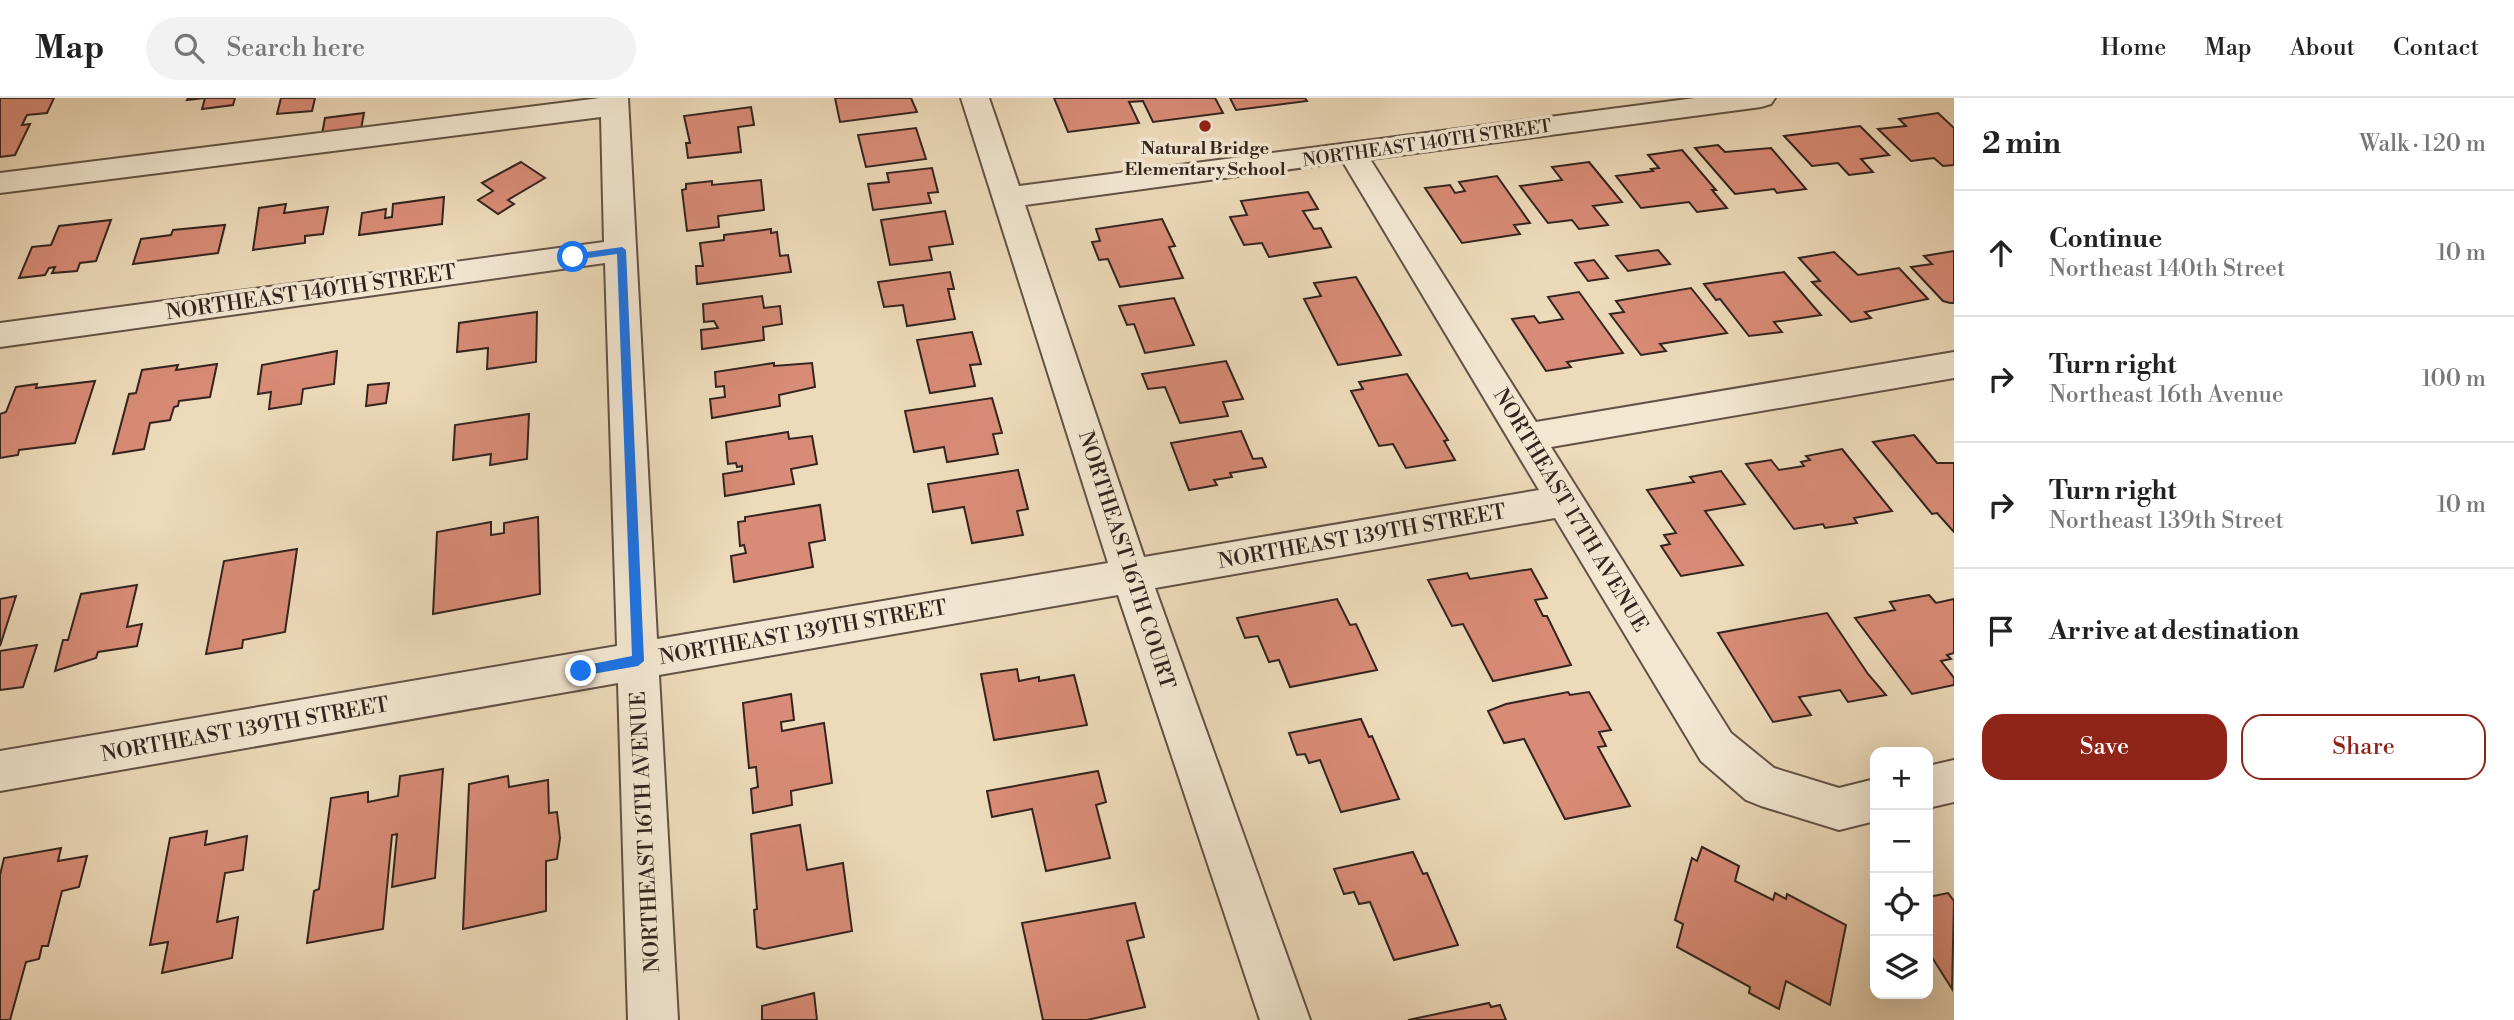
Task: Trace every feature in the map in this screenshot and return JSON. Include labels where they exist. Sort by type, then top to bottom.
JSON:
[{"type":"street","name":"NORTHEAST 16TH COURT","points":[[975,98],[1131,575],[1285,1020]]},
{"type":"street","name":"NORTHEAST 140TH STREET","points":[[1009,197],[1761,98]]},
{"type":"street","points":[[0,183],[614,102]]},
{"type":"street","name":"NORTHEAST 16TH AVENUE","points":[[614,102],[653,1020]]},
{"type":"street","name":"NORTHEAST 17TH AVENUE","points":[[1352,153],[1716,747],[1761,785],[1857,805]]},
{"type":"street","name":"NORTHEAST 140TH STREET","points":[[0,335],[622,250]]},
{"type":"street","points":[[1527,437],[1954,365]]},
{"type":"street","name":"NORTHEAST 139TH STREET","points":[[0,771],[1565,501]]},
{"type":"street","points":[[1933,786],[1954,781]]},
{"type":"building","points":[[0,98],[54,98],[47,113],[27,115],[22,125],[30,124],[15,155],[0,157]]},
{"type":"building","points":[[205,98],[235,98],[233,105],[202,109]]},
{"type":"building","points":[[281,98],[315,98],[312,111],[277,114]]},
{"type":"building","points":[[835,98],[911,98],[917,112],[840,122]]},
{"type":"building","points":[[1054,98],[1215,98],[1223,113],[1153,122],[1143,101],[1129,102],[1139,123],[1068,132]]},
{"type":"building","points":[[1230,98],[1305,98],[1307,101],[1236,110]]},
{"type":"building","points":[[751,107],[754,125],[738,127],[741,152],[688,158],[686,143],[690,143],[684,116]]},
{"type":"building","points":[[364,113],[361,129],[322,134],[325,118]]},
{"type":"building","points":[[1938,113],[1954,128],[1954,165],[1943,166],[1934,158],[1911,161],[1878,129],[1906,126],[1899,119]]},
{"type":"building","points":[[1860,126],[1889,155],[1861,159],[1873,172],[1849,175],[1838,163],[1812,166],[1784,136]]},
{"type":"building","points":[[916,128],[926,159],[866,167],[858,135]]},
{"type":"building","points":[[1718,145],[1725,152],[1771,148],[1806,189],[1777,193],[1774,189],[1735,194],[1695,148]]},
{"type":"building","points":[[1682,150],[1716,190],[1712,190],[1727,208],[1697,212],[1689,202],[1641,208],[1616,176],[1653,171],[1651,169],[1659,168],[1648,155]]},
{"type":"building","points":[[521,162],[545,178],[508,200],[514,204],[498,214],[478,200],[493,191],[482,183]]},
{"type":"building","points":[[1589,162],[1622,202],[1593,206],[1608,225],[1579,229],[1572,220],[1548,223],[1520,186],[1562,180],[1552,167]]},
{"type":"building","points":[[932,168],[938,192],[928,193],[931,203],[873,210],[868,184],[889,182],[887,173]]},
{"type":"building","points":[[1497,176],[1530,223],[1514,225],[1520,234],[1462,243],[1425,188],[1450,185],[1455,193],[1465,191],[1459,182]]},
{"type":"building","points":[[761,180],[764,210],[718,216],[719,227],[687,231],[682,190],[686,189],[686,184],[712,181],[712,185]]},
{"type":"building","points":[[1308,192],[1318,209],[1303,211],[1314,229],[1321,228],[1331,247],[1269,257],[1262,243],[1244,245],[1230,217],[1247,215],[1241,201]]},
{"type":"building","points":[[444,197],[442,224],[359,235],[362,213],[386,209],[385,218],[392,217],[393,204]]},
{"type":"building","points":[[286,204],[284,213],[328,207],[323,234],[305,236],[305,243],[253,250],[259,208]]},
{"type":"building","points":[[945,211],[953,244],[929,247],[932,260],[890,265],[881,220]]},
{"type":"building","points":[[1162,219],[1175,246],[1169,247],[1183,278],[1120,287],[1108,259],[1099,260],[1092,242],[1100,241],[1096,229]]},
{"type":"building","points":[[111,220],[96,261],[80,263],[77,271],[52,273],[55,267],[49,268],[45,275],[19,278],[32,247],[51,245],[59,226]]},
{"type":"building","points":[[225,225],[218,253],[133,264],[141,239],[171,235],[173,230]]},
{"type":"building","points":[[771,229],[771,233],[777,232],[780,256],[788,255],[791,272],[697,284],[696,266],[703,266],[700,243],[724,240],[724,235]]},
{"type":"building","points":[[1658,250],[1670,264],[1628,271],[1616,256]]},
{"type":"building","points":[[1954,251],[1954,303],[1950,303],[1943,301],[1911,267],[1932,264],[1924,256]]},
{"type":"building","points":[[1834,252],[1858,275],[1899,268],[1928,299],[1865,312],[1871,318],[1851,322],[1812,282],[1820,281],[1799,258]]},
{"type":"building","points":[[1594,260],[1608,278],[1588,281],[1575,263]]},
{"type":"building","points":[[950,272],[954,289],[948,289],[955,319],[907,326],[903,305],[884,307],[878,282]]},
{"type":"building","points":[[1784,272],[1821,315],[1774,322],[1782,332],[1749,336],[1720,299],[1716,300],[1704,284]]},
{"type":"building","points":[[1356,277],[1401,355],[1338,365],[1304,299],[1321,296],[1314,283]]},
{"type":"building","points":[[1691,288],[1727,333],[1660,344],[1666,351],[1641,355],[1610,314],[1624,312],[1616,301]]},
{"type":"building","points":[[1579,292],[1623,353],[1567,362],[1571,367],[1546,371],[1512,319],[1534,316],[1539,323],[1563,319],[1548,297]]},
{"type":"building","points":[[762,296],[764,308],[780,306],[782,324],[763,327],[764,340],[702,349],[701,330],[718,328],[714,321],[704,322],[703,304]]},
{"type":"building","points":[[1174,298],[1194,345],[1145,353],[1134,324],[1127,325],[1119,306]]},
{"type":"building","points":[[537,312],[536,362],[487,369],[488,348],[457,352],[459,323]]},
{"type":"building","points":[[972,332],[981,364],[970,365],[975,386],[930,393],[917,340]]},
{"type":"building","points":[[337,351],[334,384],[303,389],[301,404],[269,409],[271,392],[258,394],[262,365]]},
{"type":"building","points":[[1226,361],[1243,399],[1223,402],[1228,416],[1180,423],[1165,387],[1148,389],[1142,374]]},
{"type":"building","points":[[774,363],[774,366],[812,363],[815,387],[779,395],[780,406],[712,418],[710,399],[725,397],[724,386],[716,387],[715,372]]},
{"type":"building","points":[[217,364],[210,397],[179,401],[170,420],[150,423],[144,449],[113,454],[129,394],[136,393],[142,370],[178,365],[176,370]]},
{"type":"building","points":[[1407,374],[1448,440],[1444,441],[1455,460],[1406,468],[1393,444],[1379,446],[1351,391],[1363,389],[1359,382]]},
{"type":"building","points":[[95,381],[75,443],[19,450],[18,455],[0,458],[0,414],[6,412],[16,387],[37,384],[36,388]]},
{"type":"building","points":[[389,383],[386,403],[366,406],[368,385]]},
{"type":"building","points":[[992,398],[1002,433],[993,434],[998,454],[947,462],[944,447],[914,452],[905,411]]},
{"type":"building","points":[[529,414],[527,459],[490,465],[491,454],[453,460],[455,425]]},
{"type":"building","points":[[1241,431],[1253,459],[1262,458],[1266,467],[1230,473],[1232,477],[1214,480],[1217,485],[1189,490],[1171,443]]},
{"type":"building","points":[[788,432],[789,439],[812,436],[817,464],[791,469],[794,484],[725,496],[723,474],[742,471],[742,466],[737,467],[736,463],[728,464],[726,442]]},
{"type":"building","points":[[1914,435],[1937,463],[1954,463],[1954,532],[1937,513],[1932,514],[1873,442]]},
{"type":"building","points":[[1842,449],[1892,511],[1854,518],[1857,523],[1825,528],[1823,524],[1794,529],[1746,464],[1771,460],[1779,470],[1804,466],[1801,462],[1810,460],[1806,456]]},
{"type":"building","points":[[1018,470],[1028,509],[1017,511],[1023,535],[972,543],[964,507],[933,512],[928,484]]},
{"type":"building","points":[[1721,471],[1745,504],[1705,511],[1743,565],[1681,576],[1661,546],[1670,544],[1664,535],[1676,533],[1647,490],[1694,482],[1690,477]]},
{"type":"building","points":[[820,505],[825,540],[809,543],[813,567],[734,582],[731,556],[746,553],[744,545],[740,546],[738,522],[745,521],[745,517]]},
{"type":"building","points":[[538,517],[540,594],[433,614],[437,532],[491,522],[491,535],[504,533],[504,523]]},
{"type":"building","points":[[297,549],[285,632],[243,640],[242,648],[206,654],[224,561]]},
{"type":"building","points":[[1531,569],[1547,598],[1535,600],[1543,616],[1547,616],[1571,665],[1493,681],[1463,624],[1452,626],[1428,580],[1467,573],[1470,579]]},
{"type":"building","points":[[137,585],[127,627],[142,624],[137,646],[98,652],[96,658],[55,671],[63,640],[68,640],[81,594]]},
{"type":"building","points":[[1929,595],[1936,603],[1954,599],[1954,653],[1947,655],[1951,659],[1941,661],[1954,678],[1954,685],[1912,694],[1855,618],[1895,610],[1890,602]]},
{"type":"building","points":[[16,596],[0,646],[0,599]]},
{"type":"building","points":[[1337,599],[1350,625],[1356,624],[1377,670],[1290,687],[1279,660],[1269,662],[1258,636],[1245,638],[1237,618]]},
{"type":"building","points":[[1827,613],[1868,674],[1886,695],[1848,702],[1840,690],[1799,697],[1811,715],[1773,722],[1718,633]]},
{"type":"building","points":[[37,645],[23,687],[0,690],[0,651]]},
{"type":"building","points":[[1017,669],[1019,681],[1039,677],[1039,681],[1074,675],[1087,725],[994,740],[981,674]]},
{"type":"building","points":[[1568,692],[1570,695],[1589,692],[1611,730],[1599,732],[1606,746],[1598,747],[1630,806],[1565,819],[1524,739],[1504,743],[1488,711],[1506,704]]},
{"type":"building","points":[[791,694],[794,720],[781,722],[782,731],[824,723],[832,783],[791,791],[792,805],[753,813],[751,789],[758,787],[756,767],[749,768],[743,703]]},
{"type":"building","points":[[1361,719],[1369,737],[1372,736],[1399,799],[1341,812],[1320,760],[1309,763],[1305,754],[1297,755],[1289,733]]},
{"type":"building","points":[[443,769],[435,878],[392,887],[397,834],[392,835],[383,929],[307,943],[314,891],[319,889],[331,798],[368,792],[368,802],[398,796],[400,776]]},
{"type":"building","points":[[1098,771],[1106,802],[1096,805],[1110,858],[1046,871],[1032,809],[992,817],[987,791]]},
{"type":"building","points":[[508,776],[509,787],[548,780],[549,813],[557,812],[560,838],[557,859],[546,861],[546,911],[463,929],[469,784]]},
{"type":"building","points":[[800,825],[807,870],[843,863],[852,931],[764,949],[757,947],[751,834]]},
{"type":"building","points":[[207,831],[205,845],[247,836],[243,870],[225,873],[217,922],[238,917],[232,958],[162,973],[168,942],[150,945],[170,838]]},
{"type":"building","points":[[1702,847],[1739,866],[1735,881],[1773,900],[1775,893],[1786,899],[1787,894],[1846,925],[1830,1005],[1786,981],[1779,1009],[1749,993],[1750,987],[1677,947],[1683,924],[1675,920],[1692,858],[1697,861]]},
{"type":"building","points":[[61,848],[58,861],[87,856],[79,887],[62,891],[48,946],[42,946],[39,959],[26,962],[10,1020],[0,1020],[0,875],[4,858]]},
{"type":"building","points":[[1413,852],[1423,874],[1427,873],[1458,945],[1394,960],[1370,902],[1359,904],[1354,892],[1344,894],[1334,869]]},
{"type":"building","points":[[1948,893],[1954,901],[1952,989],[1933,959],[1933,896]]},
{"type":"building","points":[[1135,903],[1144,937],[1127,941],[1145,1007],[1087,1020],[1043,1020],[1022,923]]},
{"type":"building","points":[[814,993],[817,1020],[762,1020],[762,1006]]},
{"type":"building","points":[[1489,1003],[1491,1007],[1500,1005],[1506,1020],[1408,1020]]},
{"type":"place","name":"Natural Bridge Elementary School","points":[[1205,126]]},
{"type":"route","points":[[573,257],[622,250],[638,661],[581,671]]}]
